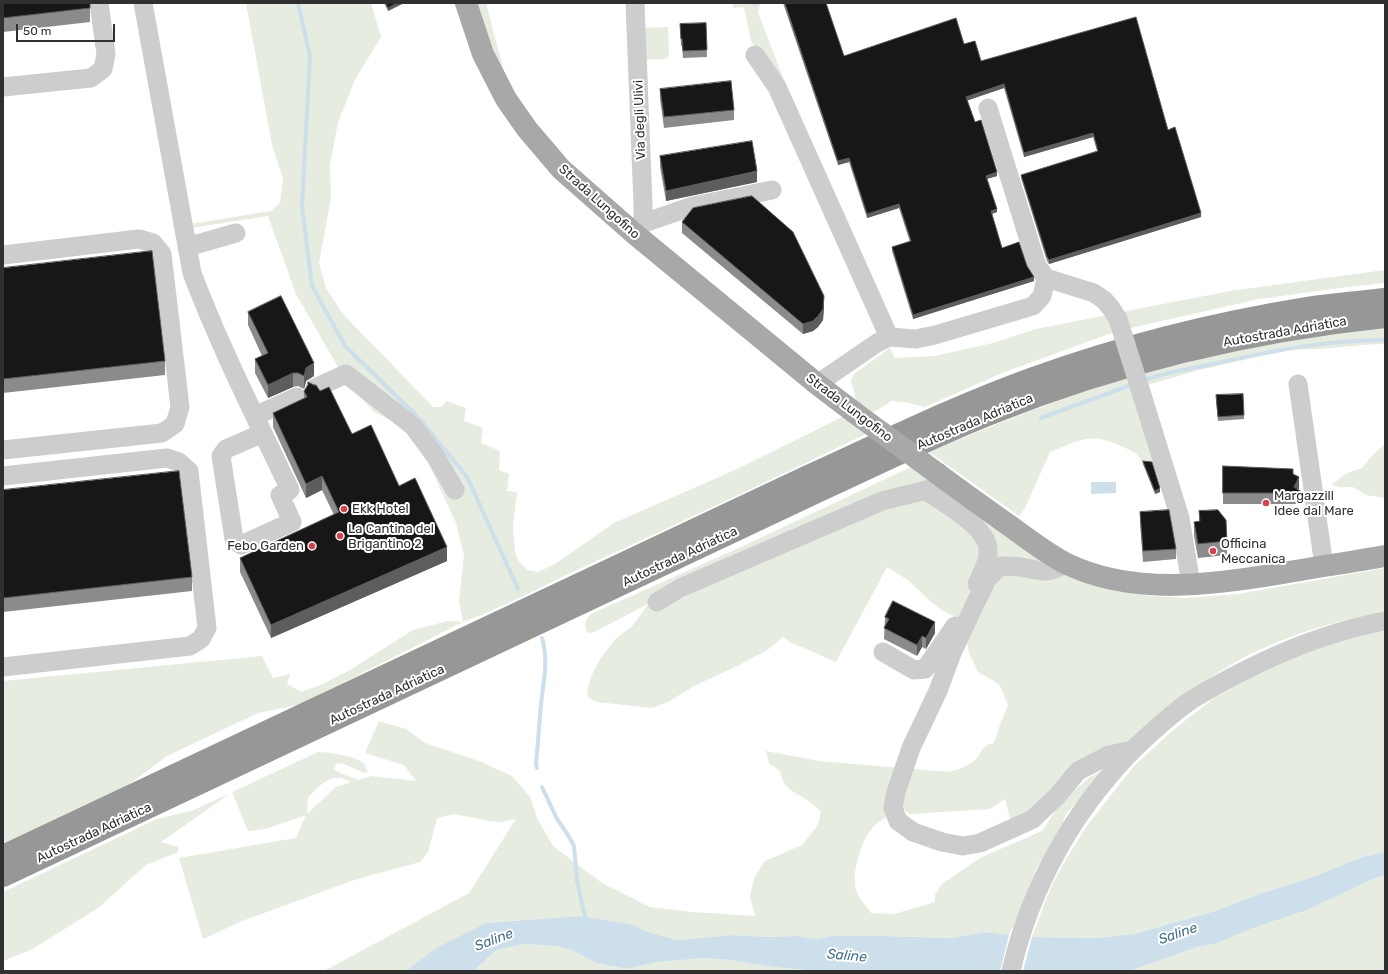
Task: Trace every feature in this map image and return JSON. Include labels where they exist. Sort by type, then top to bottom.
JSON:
[{"type":"highway","name":"Autostrada Adriatica","points":[[582,593],[806,477],[936,417],[1032,378],[1122,349],[1206,327],[1308,308],[1385,299]]},
{"type":"highway","name":"Autostrada Adriatica","points":[[3,876],[474,644],[582,593],[947,432],[1042,394],[1127,366],[1216,344],[1317,325],[1385,317]]},
{"type":"highway","name":"Autostrada Adriatica","points":[[3,856],[474,644]]},
{"type":"main road","name":"Strada Lungofino","points":[[466,3],[486,60],[506,99],[527,129],[561,169],[638,230],[817,384],[855,413],[938,483],[1046,552],[1086,572],[1122,581],[1154,584],[1191,584],[1242,580],[1385,556]]},
{"type":"street","points":[[3,87],[91,78],[103,69],[106,54],[99,3]]},
{"type":"street","points":[[143,3],[192,273],[206,311],[290,490],[280,495],[292,522],[241,545],[234,539],[221,456],[226,449],[263,433]]},
{"type":"street","name":"Via degli Ulivi","points":[[635,3],[643,189],[643,219],[638,230]]},
{"type":"street","points":[[755,55],[777,87],[889,336]]},
{"type":"street","points":[[988,108],[1037,266],[1046,278],[1094,293],[1104,300],[1118,319],[1180,518],[1191,584]]},
{"type":"street","points":[[638,230],[693,206],[772,190]]},
{"type":"street","points":[[187,247],[236,233]]},
{"type":"street","points":[[3,255],[139,239],[153,243],[162,254],[180,407],[175,424],[162,433],[3,450]]},
{"type":"street","points":[[817,384],[889,336],[916,339],[942,333],[1033,306],[1042,296],[1046,278]]},
{"type":"street","points":[[316,388],[346,374],[413,426],[436,458],[455,490]]},
{"type":"street","points":[[1298,384],[1324,566]]},
{"type":"street","points":[[255,416],[297,397]]},
{"type":"street","points":[[3,476],[167,458],[179,462],[189,470],[206,628],[201,639],[190,646],[3,667]]},
{"type":"street","points":[[657,602],[680,588],[882,501],[938,483],[969,521],[979,530],[987,542],[988,555],[984,569],[953,631],[925,668],[914,670],[883,652]]},
{"type":"street","points":[[1066,563],[1056,569],[1044,572],[1019,566],[1000,566],[988,578],[952,653],[938,691],[910,748],[896,792],[893,808],[898,821],[913,832],[942,842],[963,846],[980,843],[997,837],[1033,819],[1057,796],[1078,771],[1109,755],[1133,750]]},
{"type":"street","points":[[1011,971],[1019,940],[1034,898],[1053,858],[1076,820],[1111,772],[1154,729],[1193,700],[1239,673],[1311,640],[1385,620]]},
{"type":"shaded area","points":[[246,3],[371,3],[381,37],[356,78],[338,122],[330,165],[331,198],[319,263],[326,288],[343,314],[433,407],[442,407],[446,401],[466,408],[464,421],[483,428],[481,443],[500,451],[499,470],[509,474],[507,491],[517,492],[513,526],[515,552],[519,562],[527,570],[538,572],[555,564],[614,523],[735,470],[844,416],[870,432],[511,602],[463,622],[459,602],[464,555],[456,523],[414,432],[374,412],[346,381],[296,294],[268,216],[191,228],[191,224],[271,211],[280,203],[283,178],[272,145]]},
{"type":"shaded area","points":[[477,3],[486,3],[504,72],[492,46]]},
{"type":"shaded area","points":[[733,3],[760,3],[758,13],[835,211],[763,60],[751,41],[744,7],[733,8]]},
{"type":"shaded area","points":[[668,27],[669,56],[666,59],[643,60],[641,28]]},
{"type":"shaded area","points":[[1385,270],[1385,283],[1259,299],[1126,329],[1122,312],[1230,291]]},
{"type":"shaded area","points":[[1112,314],[1117,331],[1002,373],[925,407],[904,402],[891,401],[868,415],[857,403],[851,381],[854,374],[890,348],[895,358],[934,356],[993,343],[1036,329]]},
{"type":"shaded area","points":[[1385,325],[1385,344],[1316,349],[1293,349],[1199,370],[1144,386],[1140,374],[1277,340]]},
{"type":"shaded area","points":[[1131,377],[1159,466],[1143,464],[1135,453],[1112,442],[1094,438],[1078,441],[1050,452],[1025,508],[1019,516],[929,452],[1054,402]]},
{"type":"shaded area","points":[[1385,444],[1385,498],[1366,495],[1353,487],[1331,485],[1347,473],[1362,468]]},
{"type":"shaded area","points":[[913,466],[1125,591],[1150,596],[1186,598],[1239,594],[1385,568],[1385,612],[1361,616],[1313,629],[1265,647],[1242,659],[1201,685],[1124,749],[1016,821],[1010,818],[1005,799],[990,809],[910,814],[901,808],[884,818],[870,831],[865,839],[858,858],[855,878],[858,895],[871,913],[894,914],[935,902],[935,895],[942,884],[980,858],[1042,831],[1062,801],[1090,777],[1104,770],[1103,774],[1066,814],[1062,825],[1036,869],[1009,935],[985,932],[953,938],[832,936],[815,939],[796,936],[768,937],[732,935],[677,940],[647,932],[635,925],[578,916],[486,923],[436,948],[406,971],[324,971],[469,893],[516,819],[500,822],[454,814],[437,818],[428,852],[420,862],[357,879],[242,921],[203,939],[179,858],[296,838],[306,815],[265,829],[248,831],[232,792],[318,752],[343,755],[361,762],[365,765],[368,771],[364,773],[344,764],[337,763],[334,769],[358,780],[372,776],[416,781],[404,765],[365,753],[379,721],[406,729],[425,743],[479,761],[512,776],[530,797],[538,820],[553,846],[602,883],[650,907],[692,912],[755,916],[750,897],[755,876],[765,861],[802,845],[818,825],[821,812],[811,803],[786,786],[780,771],[769,763],[766,751],[819,761],[949,772],[970,764],[976,759],[984,747],[994,743],[1008,705],[1000,686],[996,682],[978,672],[969,653],[963,621],[943,611],[908,580],[887,567],[836,662],[790,642],[783,637],[766,651],[694,686],[668,702],[652,708],[596,702],[588,697],[589,683],[600,660],[616,639],[633,625],[648,604],[594,632],[588,633],[585,625],[591,614],[743,546]],"holes":[[[333,778],[341,778],[351,782],[336,787],[307,814],[308,797],[323,783]]]},
{"type":"shaded area","points":[[448,621],[463,622],[299,705],[258,713],[167,756],[127,786],[3,845],[3,681],[262,656],[273,678],[290,674],[287,684],[301,692],[323,684],[350,670],[413,630]]},
{"type":"shaded area","points":[[1385,631],[1385,852],[1362,857],[1310,878],[1262,893],[1212,912],[1134,934],[1096,938],[1032,937],[1054,881],[1086,827],[1134,766],[1172,731],[1214,698],[1285,658],[1356,636]]},
{"type":"shaded area","points":[[231,793],[161,842],[178,847],[178,852],[146,865],[98,908],[31,950],[3,961],[3,892],[157,819],[194,810]]},
{"type":"shaded area","points":[[1385,876],[1385,971],[1130,971],[1197,947],[1218,943],[1250,929],[1307,910],[1375,878]]},
{"type":"shaded area","points":[[524,944],[555,946],[572,950],[596,963],[626,969],[658,962],[704,958],[816,971],[473,971],[497,950]]},
{"type":"water","points":[[1091,482],[1116,482],[1116,493],[1091,494]]},
{"type":"water","name":"Saline","points":[[1385,852],[1385,876],[1375,878],[1307,910],[1250,929],[1218,943],[1197,947],[1130,971],[1023,971],[1032,937],[1096,938],[1134,934],[1212,912],[1262,893],[1310,878],[1362,857]]},
{"type":"water","name":"Saline","points":[[579,916],[635,925],[647,932],[677,940],[732,935],[768,937],[796,936],[815,939],[832,936],[953,938],[985,932],[1009,935],[1000,971],[816,971],[704,958],[658,962],[626,969],[596,963],[572,950],[555,946],[524,944],[497,950],[473,971],[406,971],[436,948],[486,923]]},
{"type":"building","points":[[3,3],[90,3],[90,8],[3,18]]},
{"type":"building","points":[[386,3],[397,3],[388,8]]},
{"type":"building","points":[[785,3],[826,3],[844,56],[956,18],[964,44],[975,41],[981,61],[1136,17],[1168,130],[1175,127],[1201,213],[1049,260],[1021,175],[1098,151],[1093,133],[1024,153],[1004,84],[966,97],[975,122],[981,120],[997,172],[986,176],[997,209],[991,211],[1002,248],[1019,242],[1027,266],[1034,277],[913,315],[892,247],[911,241],[899,204],[867,214],[849,158],[838,161]]},
{"type":"building","points":[[706,23],[707,50],[683,51],[680,24]]},
{"type":"building","points":[[731,81],[734,110],[664,117],[660,89]]},
{"type":"building","points":[[752,141],[757,171],[666,191],[660,156]]},
{"type":"building","points":[[752,196],[793,232],[824,296],[823,309],[813,321],[803,324],[682,222],[693,208]]},
{"type":"building","points":[[152,251],[165,361],[3,379],[3,268]]},
{"type":"building","points":[[281,296],[314,363],[306,368],[304,376],[298,373],[293,373],[268,385],[255,359],[268,353],[248,312]]},
{"type":"building","points":[[308,382],[316,385],[320,391],[329,387],[352,434],[371,425],[399,486],[415,478],[447,547],[271,625],[240,558],[339,512],[322,476],[306,484],[273,413],[307,397],[304,391],[308,385]]},
{"type":"building","points":[[1243,394],[1244,415],[1218,417],[1216,395]]},
{"type":"building","points":[[1143,461],[1152,462],[1160,488],[1155,491]]},
{"type":"building","points":[[1223,466],[1293,469],[1293,474],[1299,477],[1294,487],[1303,493],[1223,493]]},
{"type":"building","points":[[179,471],[192,577],[3,598],[3,490]]},
{"type":"building","points":[[1169,510],[1176,549],[1143,551],[1140,512]]},
{"type":"building","points":[[1218,510],[1226,520],[1227,541],[1198,544],[1194,522],[1200,521],[1199,511]]},
{"type":"building","points":[[893,601],[935,622],[926,638],[922,636],[917,645],[884,628],[889,619],[885,617]]},
{"type":"waterway","points":[[298,3],[310,56],[302,206],[312,286],[345,346],[418,417],[467,477],[518,589]]},
{"type":"waterway","points":[[1142,381],[1169,373],[1299,347],[1363,340],[1385,340]]},
{"type":"waterway","points":[[1041,418],[1134,384]]},
{"type":"waterway","points":[[537,768],[536,764],[545,663],[542,638]]},
{"type":"waterway","points":[[542,787],[557,819],[574,846],[577,881],[586,922]]},
{"type":"place","name":"Margazzill Idee dal Mare","points":[[1266,503]]},
{"type":"place","name":"Ekk Hotel","points":[[344,509]]},
{"type":"place","name":"La Cantina del Brigantino 2","points":[[340,536]]},
{"type":"place","name":"Febo Garden","points":[[312,546]]},
{"type":"place","name":"Officina Meccanica","points":[[1213,551]]}]
